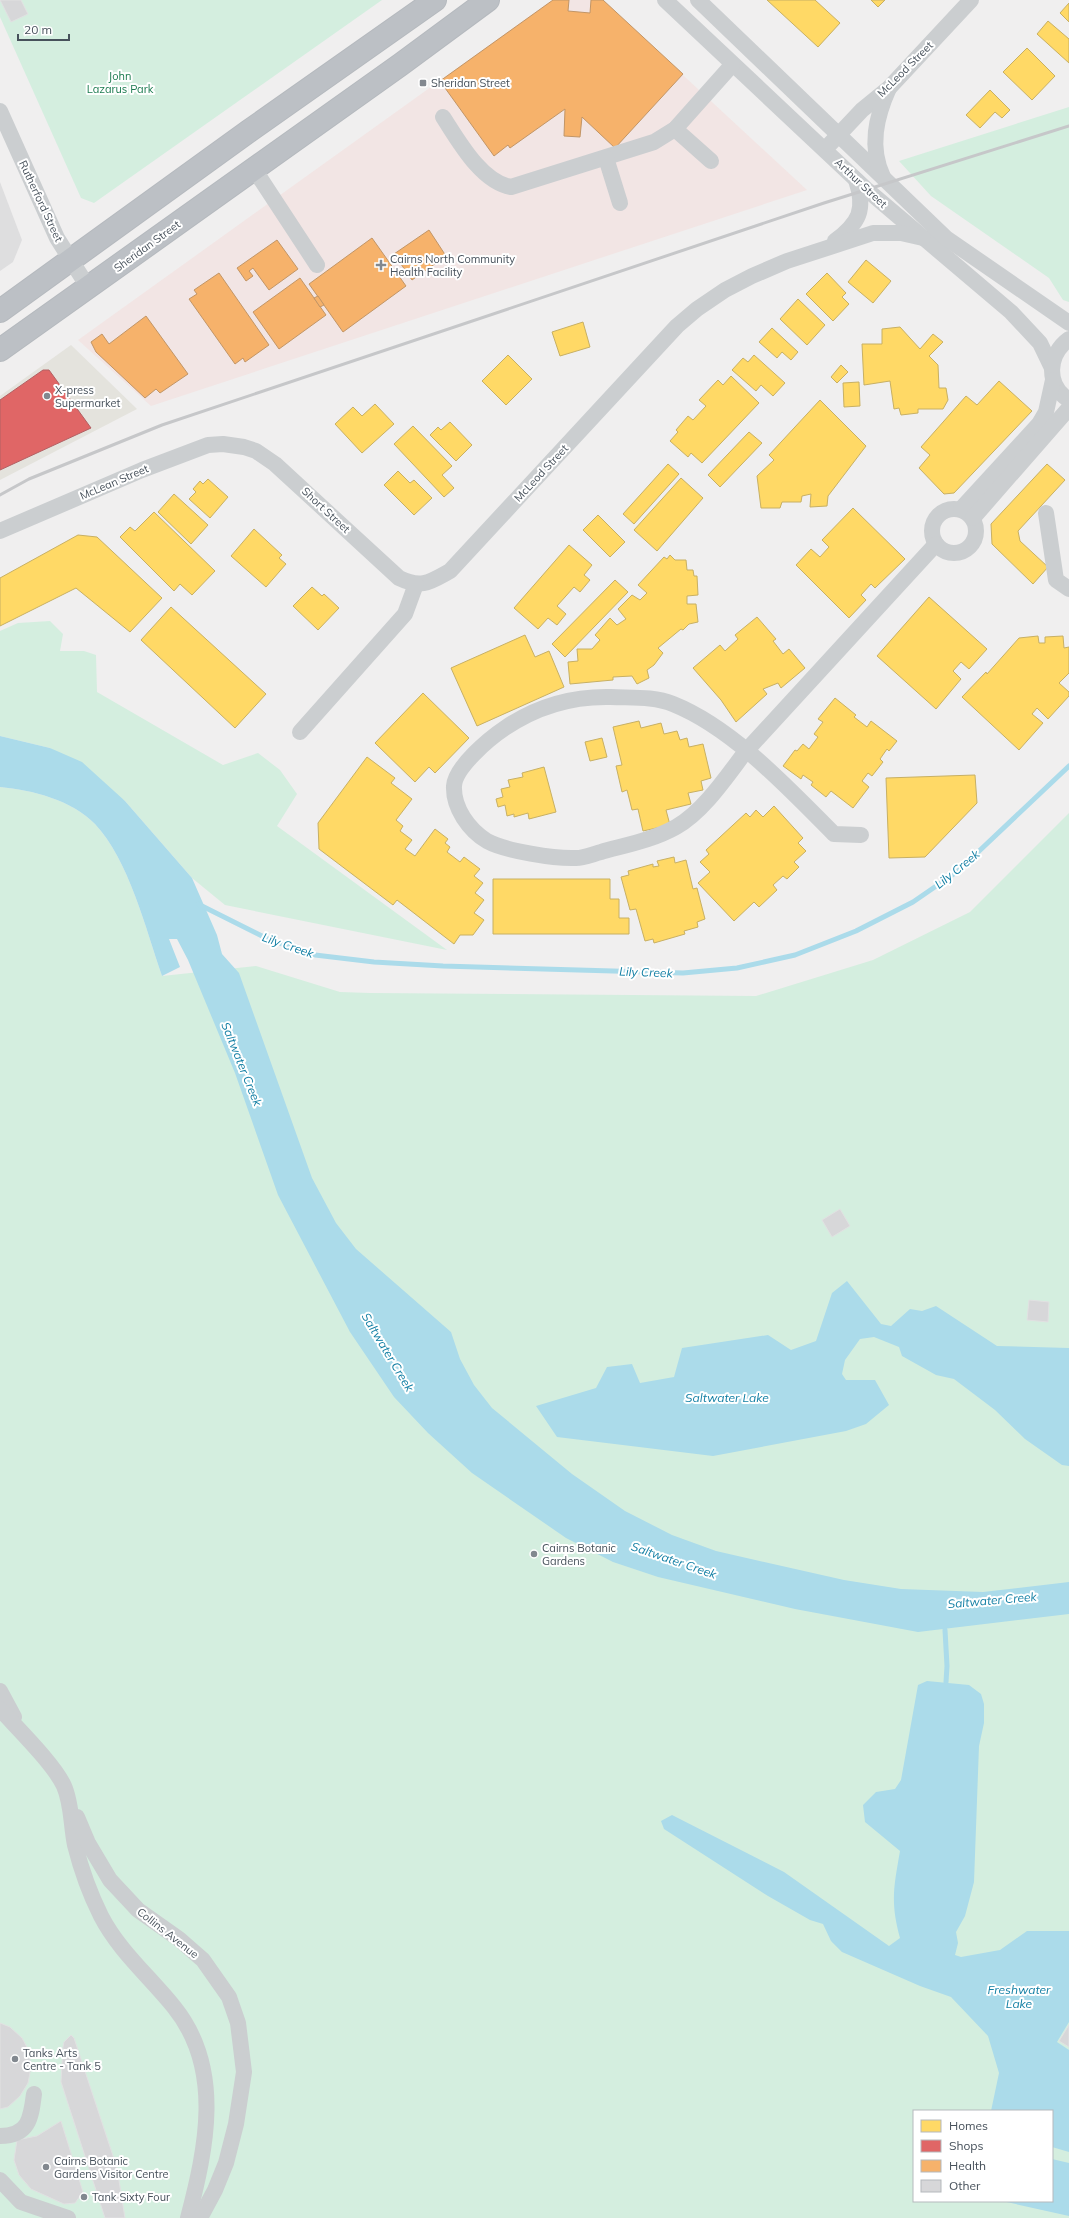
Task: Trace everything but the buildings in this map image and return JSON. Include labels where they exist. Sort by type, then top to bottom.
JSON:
[{"type":"highway","points":[[0,312],[249,131],[435,0]]},
{"type":"highway","name":"Sheridan Street","points":[[0,350],[488,0]]},
{"type":"street","name":"Arthur Street","points":[[665,0],[732,65],[855,178],[923,238],[995,298],[1024,325],[1040,343],[1061,394],[1069,400]]},
{"type":"street","name":"Arthur Street","points":[[698,0],[837,136],[946,238],[1069,324]]},
{"type":"street","name":"McLeod Street","points":[[825,149],[862,110],[889,88],[971,0]]},
{"type":"street","points":[[443,117],[469,156],[479,168],[504,186],[511,187],[654,142],[675,129],[732,65]]},
{"type":"street","points":[[884,179],[878,166],[874,141],[877,123],[889,88]]},
{"type":"street","name":"Rutherford Street","points":[[0,111],[57,238],[70,261],[88,287]]},
{"type":"street","points":[[675,129],[711,161]]},
{"type":"street","points":[[606,158],[620,203]]},
{"type":"street","points":[[254,169],[317,266]]},
{"type":"street","name":"McLeod Street","points":[[818,252],[835,241],[855,224],[861,202],[855,178]]},
{"type":"street","name":"McLeod Street","points":[[416,584],[427,584],[450,571],[677,326],[697,309],[752,276],[788,261],[873,233],[901,233],[923,238]]},
{"type":"street","points":[[967,514],[1039,424],[1046,412],[1054,357],[1060,347],[1069,339]]},
{"type":"street","points":[[967,514],[1069,408]]},
{"type":"street","name":"McLean Street","points":[[0,531],[142,470],[200,447],[215,444],[232,445]]},
{"type":"street","name":"Short Street","points":[[232,445],[256,451],[266,457],[399,578],[416,584]]},
{"type":"street","points":[[947,509],[967,514],[976,533],[970,547],[964,551],[948,553],[936,544],[932,530],[936,517],[947,509]]},
{"type":"street","points":[[1046,512],[1056,580],[1069,590]]},
{"type":"street","points":[[860,835],[834,834],[764,765],[746,751],[698,717],[672,703],[651,699],[595,697],[566,701],[540,709],[519,718],[478,750],[461,769],[454,784],[456,802],[466,823],[487,841],[525,853],[577,858],[638,842],[678,826],[719,787],[746,751],[936,544]]},
{"type":"street","points":[[300,732],[405,614],[416,584]]},
{"type":"street","name":"Collins Avenue","points":[[0,1691],[25,1736]]},
{"type":"street","name":"Collins Avenue","points":[[0,1709],[60,1778],[88,1843],[110,1880],[138,1910],[179,1939],[203,1960],[229,1997],[238,2023],[244,2072],[230,2149],[215,2190],[200,2218]]},
{"type":"street","name":"Collins Avenue","points":[[66,1793],[75,1845],[90,1890],[102,1916],[117,1942],[175,2008],[192,2034],[205,2077],[208,2107],[204,2144],[200,2172],[188,2218]]},
{"type":"street","points":[[0,2136],[12,2136],[22,2131],[32,2115],[34,2094]]},
{"type":"street","points":[[204,2144],[212,2150],[220,2152],[230,2149]]},
{"type":"street","points":[[0,2180],[21,2202],[68,2218]]},
{"type":"shaded area","name":"Cairns North Community Health Facility","points":[[552,0],[602,0],[807,190],[151,406],[78,340]]},
{"type":"shaded area","points":[[0,182],[22,240],[13,262],[0,271]]},
{"type":"shaded area","points":[[71,345],[137,409],[0,480],[0,396]]},
{"type":"green space","name":"John Lazarus Park","points":[[0,0],[382,0],[94,203],[81,198],[0,17]]},
{"type":"green space","points":[[1069,107],[1069,302],[1063,300],[1049,278],[931,196],[899,161]]},
{"type":"green space","points":[[50,621],[63,634],[60,651],[84,651],[96,655],[97,692],[223,765],[258,753],[280,770],[297,794],[277,826],[447,950],[225,905],[192,878],[125,801],[50,748],[0,736],[0,631],[18,623]]},
{"type":"green space","name":"Cairns Botanic Gardens","points":[[0,787],[12,788],[51,798],[75,809],[95,824],[118,856],[127,876],[143,917],[162,976],[256,966],[340,992],[370,993],[756,996],[873,960],[970,912],[1069,813],[1069,2218],[0,2218]]},
{"type":"water","name":"Saltwater Creek","points":[[0,736],[50,748],[82,762],[125,801],[192,878],[217,935],[222,954],[239,973],[312,1178],[336,1223],[356,1249],[451,1332],[460,1359],[474,1385],[492,1408],[572,1474],[625,1511],[672,1535],[716,1551],[844,1580],[901,1589],[983,1592],[1069,1582],[1069,1614],[918,1632],[795,1609],[658,1577],[613,1562],[566,1538],[472,1473],[428,1433],[394,1397],[350,1332],[278,1195],[235,1073],[188,960],[177,939],[169,939],[180,967],[162,976],[143,917],[127,876],[118,856],[107,839],[95,824],[86,816],[63,803],[38,794],[0,787]]},
{"type":"water","name":"Saltwater Lake","points":[[847,1281],[881,1324],[891,1326],[910,1309],[922,1311],[936,1306],[997,1346],[1069,1348],[1069,1466],[1062,1465],[1025,1439],[995,1410],[954,1379],[936,1375],[902,1356],[899,1347],[874,1337],[860,1339],[845,1360],[842,1374],[846,1380],[875,1380],[889,1405],[866,1424],[846,1431],[713,1456],[557,1437],[536,1406],[596,1388],[607,1367],[632,1364],[640,1383],[674,1377],[682,1348],[768,1335],[791,1350],[816,1341],[832,1293]]},
{"type":"water","name":"Freshwater Lake","points":[[927,1681],[969,1685],[981,1694],[984,1704],[984,1723],[979,1746],[974,1882],[965,1916],[956,1932],[958,1943],[955,1955],[961,1957],[1000,1950],[1027,1931],[1069,1931],[1069,2022],[1057,2042],[1069,2050],[1069,2152],[1053,2147],[1053,2110],[991,2110],[999,2073],[988,2036],[951,1997],[920,1986],[842,1952],[831,1941],[823,1924],[810,1920],[768,1896],[664,1829],[661,1821],[672,1815],[784,1872],[889,1946],[900,1938],[895,1914],[894,1894],[900,1851],[865,1822],[863,1805],[876,1792],[895,1789],[901,1780],[918,1685]]},
{"type":"water","points":[[1053,2159],[1069,2163],[1069,2216],[1006,2202],[1053,2202]]},
{"type":"waterway","name":"Lily Creek","points":[[198,904],[270,940],[315,955],[374,962],[443,966],[683,973],[737,968],[795,955],[856,931],[913,902],[958,871],[1069,766]]},
{"type":"waterway","points":[[945,1630],[947,1666],[946,1682]]},
{"type":"railway","points":[[0,495],[29,479],[162,425],[824,203],[1069,126]]},
{"type":"place","name":"Sheridan Street","points":[[423,83]]},
{"type":"place","name":"Cairns North Community Health Facility","points":[[381,265]]},
{"type":"place","name":"X-press Supermarket","points":[[47,396]]},
{"type":"place","name":"Cairns Botanic Gardens","points":[[534,1554]]},
{"type":"place","name":"Tanks Arts Centre - Tank 5","points":[[15,2059]]},
{"type":"place","name":"Cairns Botanic Gardens Visitor Centre","points":[[46,2167]]},
{"type":"place","name":"Tank Sixty Four","points":[[84,2197]]}]
